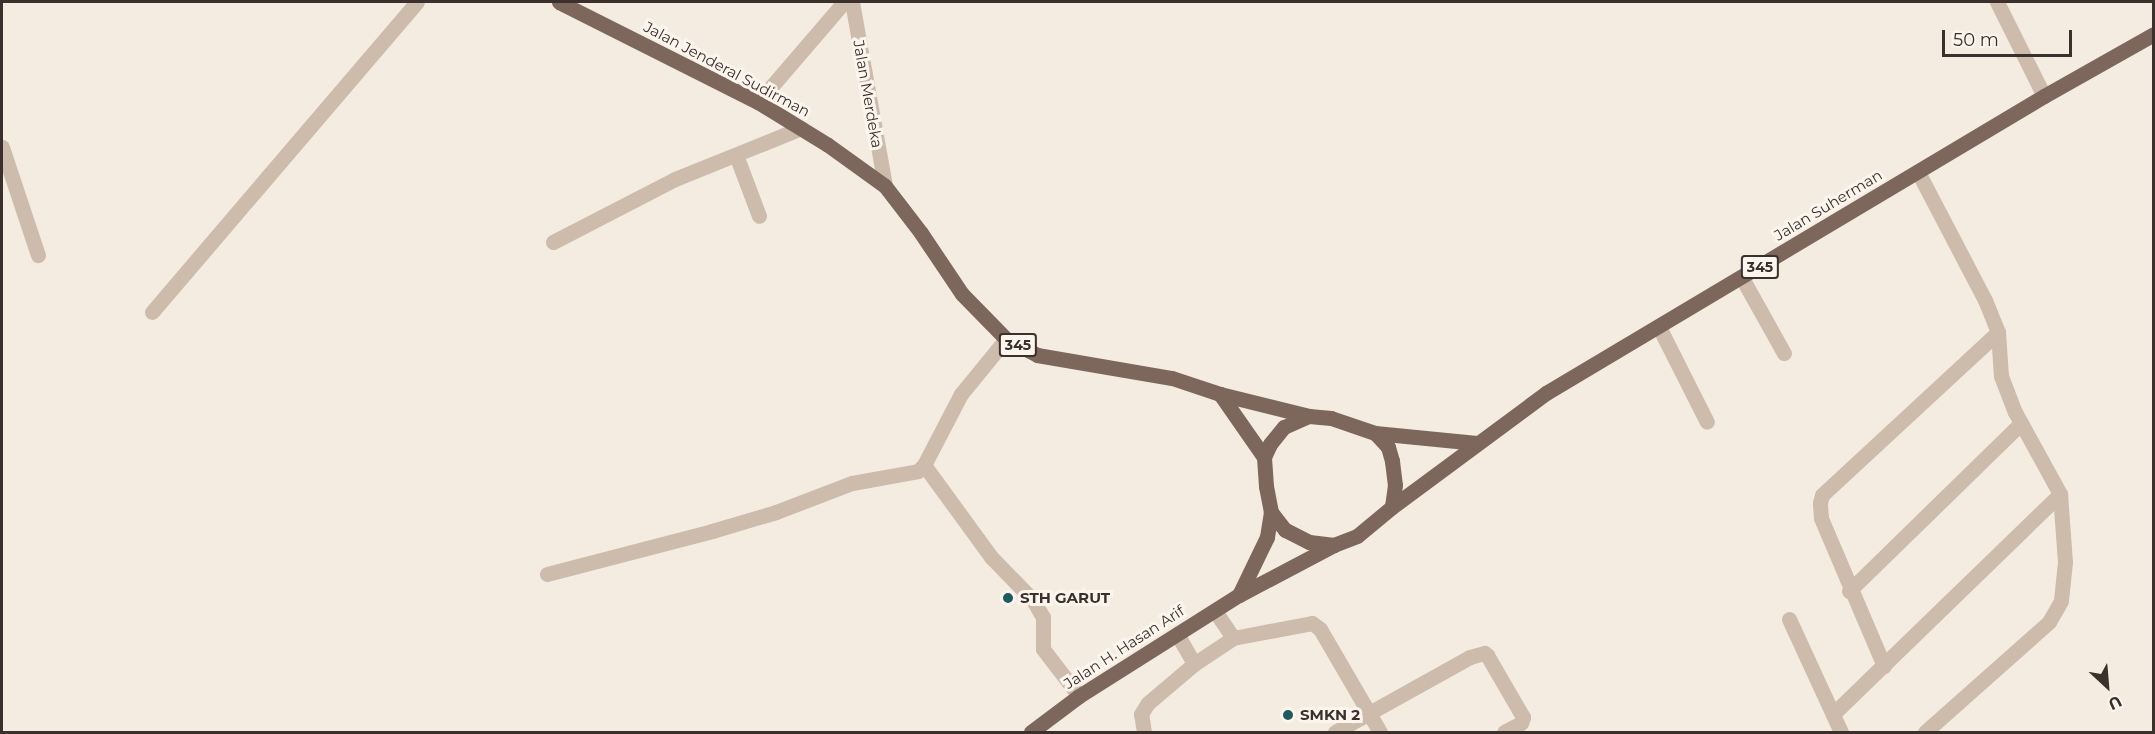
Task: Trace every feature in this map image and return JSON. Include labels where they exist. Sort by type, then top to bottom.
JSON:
[{"type":"main road","name":"Jalan Jenderal Sudirman","points":[[559,2],[758,102],[801,128],[885,186],[921,233],[962,294],[1006,339],[1037,355],[1172,378],[1220,394],[1309,416]]},
{"type":"main road","name":"Jalan Suherman","points":[[1392,507],[1546,393],[2044,96],[2154,34]]},
{"type":"main road","points":[[1220,394],[1264,457],[1271,512],[1267,537],[1239,595]]},
{"type":"main road","name":"345","points":[[1309,416],[1330,418],[1375,433],[1477,443]]},
{"type":"main road","points":[[1264,457],[1270,444],[1284,427],[1309,416]]},
{"type":"main road","points":[[1271,512],[1285,530],[1309,542],[1334,545],[1357,536],[1392,507],[1395,485],[1392,460],[1388,447],[1375,433]]},
{"type":"main road","name":"Jalan H. Hasan Arif","points":[[1031,732],[1079,696],[1239,595],[1334,545]]},
{"type":"street","points":[[152,312],[417,2]]},
{"type":"street","points":[[758,102],[844,2]]},
{"type":"street","name":"Jalan Merdeka","points":[[852,2],[885,186]]},
{"type":"street","points":[[1996,2],[2044,96]]},
{"type":"street","points":[[553,242],[675,179],[801,128]]},
{"type":"street","points":[[2,147],[38,255]]},
{"type":"street","points":[[736,155],[759,216]]},
{"type":"street","points":[[1918,172],[1967,261],[1998,332],[2001,375],[2021,423],[2060,494],[2065,562],[2061,601],[2049,622],[1925,732]]},
{"type":"street","points":[[1742,278],[1784,353]]},
{"type":"street","points":[[1659,327],[1707,422]]},
{"type":"street","points":[[1884,666],[1849,591],[1821,518],[1822,495],[1998,332]]},
{"type":"street","points":[[547,574],[776,512],[844,485],[914,472],[924,465],[961,394],[1006,339]]},
{"type":"street","points":[[1849,591],[2021,423]]},
{"type":"street","points":[[924,465],[991,556],[1033,600],[1042,617],[1043,649],[1079,696]]},
{"type":"street","points":[[1833,714],[2060,494]]},
{"type":"street","points":[[1215,611],[1233,638]]},
{"type":"street","points":[[1789,619],[1841,732]]},
{"type":"street","points":[[1144,732],[1141,714],[1144,708],[1194,664],[1233,638],[1314,623],[1380,732]]},
{"type":"street","points":[[1177,634],[1194,664]]},
{"type":"street","points":[[1335,732],[1470,657],[1484,653],[1523,717],[1521,723],[1504,732]]},
{"type":"place","name":"STH GARUT","points":[[1008,598]]},
{"type":"place","name":"SMKN 2","points":[[1288,715]]}]
